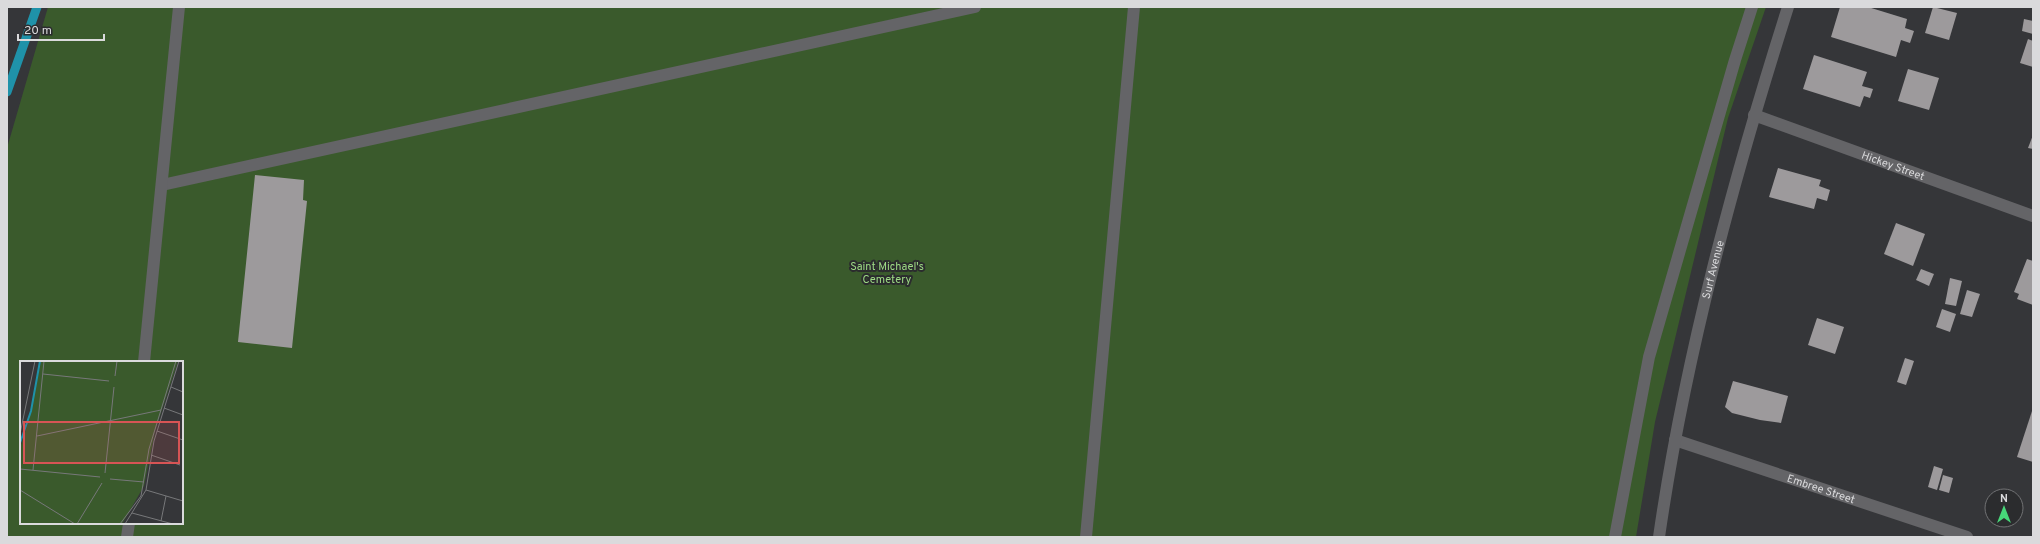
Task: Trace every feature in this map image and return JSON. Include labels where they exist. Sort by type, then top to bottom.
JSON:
[{"type":"street","points":[[144,361],[179,7]]},
{"type":"street","points":[[162,185],[975,7]]},
{"type":"street","points":[[1086,537],[1134,7]]},
{"type":"street","points":[[1615,537],[1649,357],[1734,60],[1752,7]]},
{"type":"street","name":"Surf Avenue","points":[[1659,537],[1674,440],[1717,257],[1754,115],[1788,7]]},
{"type":"street","name":"Hickey Street","points":[[1754,115],[2033,216]]},
{"type":"street","name":"Embree Street","points":[[1674,440],[1967,537]]},
{"type":"street","points":[[127,537],[129,524]]},
{"type":"green space","name":"Saint Michael's Cemetery","points":[[48,7],[1766,7],[1728,118],[1655,422],[1636,537],[7,537],[7,148]]},
{"type":"building","points":[[1840,7],[1868,7],[1907,19],[1905,28],[1914,31],[1910,43],[1901,40],[1896,57],[1831,37]]},
{"type":"building","points":[[1933,7],[1957,13],[1949,40],[1925,33]]},
{"type":"building","points":[[2024,19],[2033,21],[2033,34],[2022,31]]},
{"type":"building","points":[[2028,39],[2033,41],[2033,67],[2020,63]]},
{"type":"building","points":[[1814,55],[1867,72],[1862,86],[1873,89],[1870,98],[1864,96],[1860,107],[1803,89]]},
{"type":"building","points":[[1908,69],[1939,78],[1929,110],[1898,101]]},
{"type":"building","points":[[2033,135],[2033,149],[2028,148]]},
{"type":"building","points":[[1778,168],[1821,180],[1819,186],[1830,190],[1827,201],[1817,198],[1814,209],[1769,197]]},
{"type":"building","points":[[255,175],[304,180],[303,200],[307,201],[292,348],[238,342]]},
{"type":"building","points":[[1896,223],[1925,234],[1913,266],[1884,254]]},
{"type":"building","points":[[2027,259],[2033,261],[2033,305],[2017,299],[2019,294],[2014,292]]},
{"type":"building","points":[[1921,269],[1934,274],[1929,286],[1916,280]]},
{"type":"building","points":[[1950,278],[1962,281],[1956,306],[1945,304]]},
{"type":"building","points":[[1967,290],[1980,294],[1972,317],[1960,314]]},
{"type":"building","points":[[1942,309],[1956,314],[1950,332],[1936,327]]},
{"type":"building","points":[[1817,318],[1844,327],[1835,354],[1808,345]]},
{"type":"building","points":[[1905,358],[1914,361],[1906,385],[1897,382]]},
{"type":"building","points":[[1733,381],[1788,396],[1781,423],[1760,420],[1732,413],[1725,407]]},
{"type":"building","points":[[2033,408],[2033,462],[2017,457]]},
{"type":"building","points":[[1934,466],[1943,469],[1937,490],[1928,487]]},
{"type":"building","points":[[1943,475],[1953,478],[1949,493],[1939,490]]},
{"type":"waterway","points":[[7,92],[37,7]]}]
